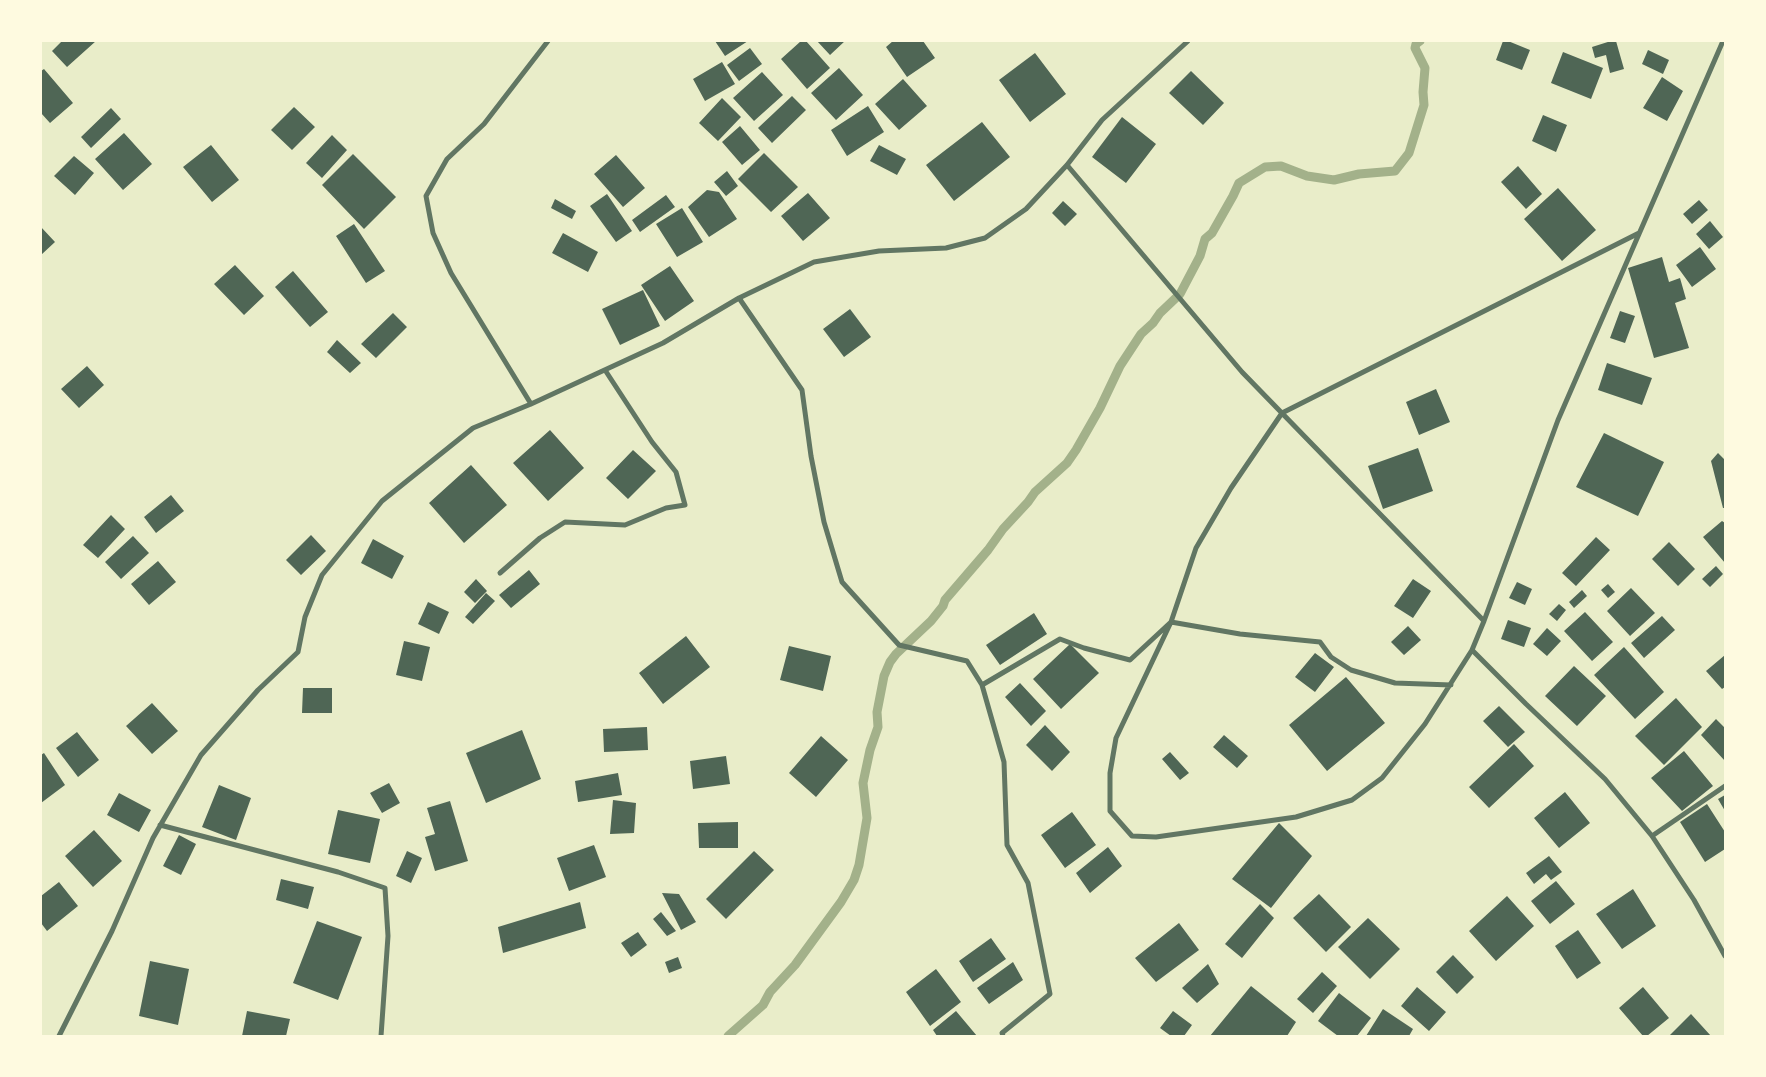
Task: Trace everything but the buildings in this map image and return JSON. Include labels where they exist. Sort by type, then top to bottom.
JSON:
[{"type":"street","points":[[531,404],[451,273],[433,233],[426,196],[447,159],[484,124],[548,41]]},
{"type":"street","points":[[59,1036],[112,931],[153,838],[201,755],[258,690],[298,652],[305,617],[322,575],[382,501],[473,428],[531,404],[663,344],[738,298],[814,262],[879,251],[946,248],[985,238],[1026,209],[1067,165],[1102,120],[1188,41]]},
{"type":"street","points":[[1639,233],[1282,413],[1231,488],[1196,548],[1172,622],[1116,738],[1110,773],[1110,811],[1132,836],[1156,837],[1296,817],[1352,800],[1382,778],[1425,724],[1472,650],[1558,420],[1723,41]]},
{"type":"street","points":[[1067,165],[1242,372],[1484,622]]},
{"type":"street","points":[[738,298],[802,390],[811,456],[824,522],[842,582],[899,645],[967,661],[982,685],[1004,762],[1007,845],[1028,883],[1050,994],[1002,1033],[1003,1036]]},
{"type":"street","points":[[500,573],[540,538],[565,522],[625,525],[666,508],[684,505],[676,472],[652,442],[605,370]]},
{"type":"street","points":[[982,685],[1060,639],[1084,648],[1130,660],[1172,622]]},
{"type":"street","points":[[1172,622],[1240,634],[1320,642],[1331,657],[1351,670],[1395,683],[1451,684]]},
{"type":"street","points":[[1472,650],[1605,779],[1652,836],[1694,900],[1725,956]]},
{"type":"street","points":[[1652,836],[1725,786]]},
{"type":"street","points":[[160,826],[338,872],[385,888],[388,936],[381,1036]]},
{"type":"waterway","points":[[728,1036],[763,1005],[770,992],[795,965],[841,902],[854,880],[859,865],[867,818],[863,783],[870,750],[878,727],[877,712],[884,676],[890,662],[931,621],[943,606],[945,600],[1035,492],[1067,463],[1100,408],[1120,366],[1141,334],[1180,294],[1200,256],[1205,239],[1212,233],[1239,183],[1265,167],[1281,166],[1307,176],[1334,180],[1359,174],[1395,171],[1409,153],[1424,105],[1425,68],[1415,48],[1416,44],[1420,41]]}]
